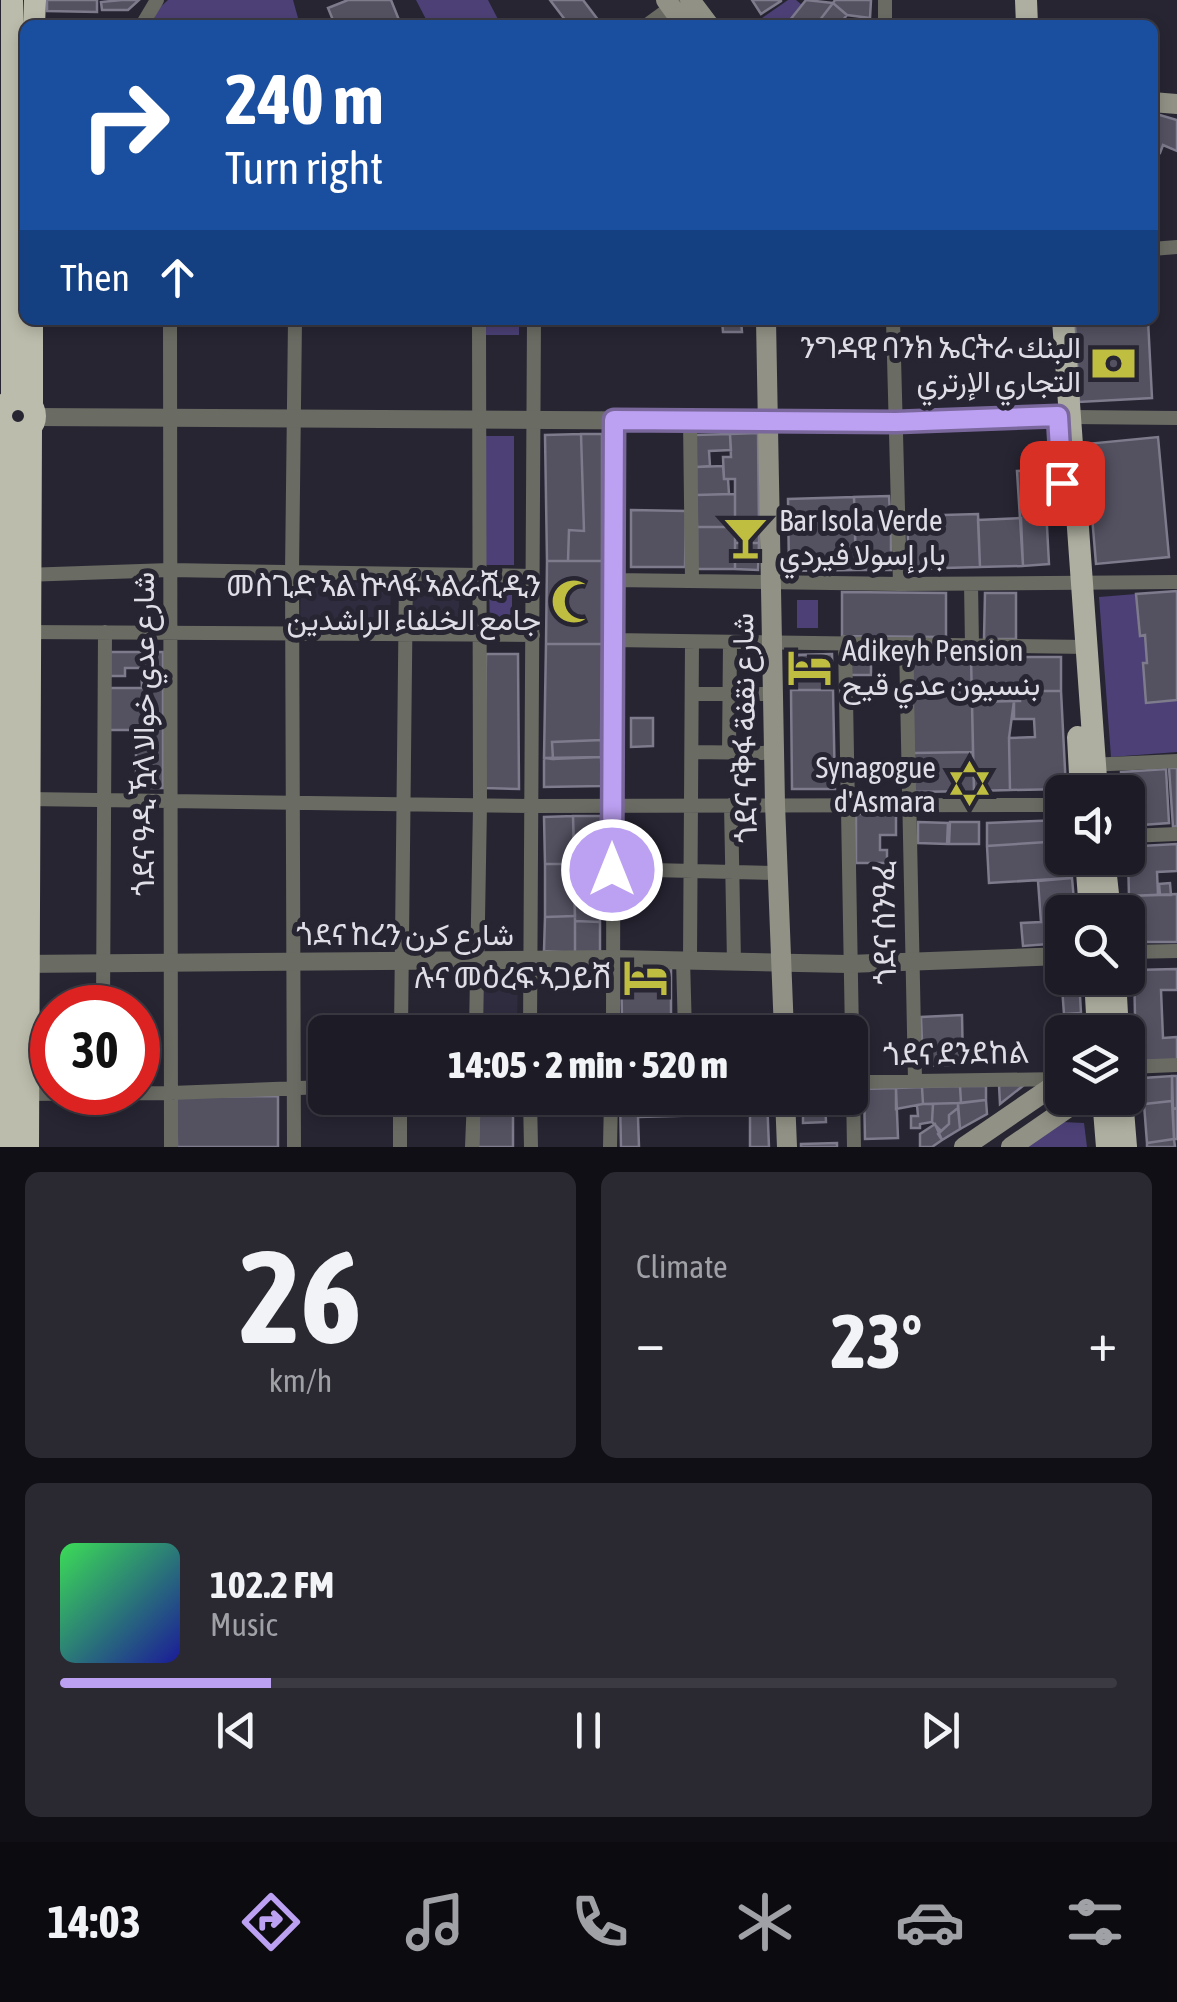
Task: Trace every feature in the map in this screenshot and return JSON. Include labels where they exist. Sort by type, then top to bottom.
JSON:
[{"type":"highway","points":[[12,0],[18,133],[12,416],[19,632],[12,796],[12,964],[18,1094],[28,1147]]},
{"type":"highway","points":[[12,416],[31,325]]},
{"type":"highway","points":[[6,1147],[18,1094]]},
{"type":"main road","name":"ጎደና ናቅፋ شارع نقفة","points":[[766,325],[775,804],[783,1015]]},
{"type":"main road","points":[[1050,325],[1065,417]]},
{"type":"main road","points":[[1063,325],[1085,775]]},
{"type":"main road","points":[[1087,765],[1091,775]]},
{"type":"main road","points":[[964,1147],[1045,1092]]},
{"type":"main road","points":[[786,1115],[787,1147]]},
{"type":"main road","points":[[1011,1147],[1058,1115]]},
{"type":"main road","points":[[1104,1115],[1107,1147]]},
{"type":"main road","points":[[1123,1115],[1126,1147]]},
{"type":"street","points":[[657,20],[679,7]]},
{"type":"street","name":"ጎደና ዓዲ ዃላ شارع عدي خوالا","points":[[170,325],[171,1147]]},
{"type":"street","points":[[294,1147],[295,325]]},
{"type":"street","points":[[476,1015],[479,325]]},
{"type":"street","points":[[530,1015],[534,325]]},
{"type":"street","points":[[894,325],[900,584]]},
{"type":"street","points":[[12,416],[896,422],[1177,418]]},
{"type":"street","points":[[612,1015],[614,420]]},
{"type":"street","points":[[690,420],[692,582]]},
{"type":"street","points":[[18,575],[170,570],[533,576]]},
{"type":"street","points":[[401,1015],[406,575]]},
{"type":"street","points":[[614,580],[1177,582]]},
{"type":"street","points":[[971,584],[972,646]]},
{"type":"street","points":[[19,632],[533,635]]},
{"type":"street","points":[[103,985],[105,632]]},
{"type":"street","points":[[613,640],[1080,647]]},
{"type":"street","points":[[685,1015],[693,806],[692,642]]},
{"type":"street","points":[[845,642],[849,1015]]},
{"type":"street","points":[[729,752],[730,643]]},
{"type":"street","name":"ጎደና ሰንዓፈ","points":[[906,644],[914,1080]]},
{"type":"street","points":[[693,694],[773,694]]},
{"type":"street","points":[[693,752],[774,752]]},
{"type":"street","points":[[1087,765],[1177,761]]},
{"type":"street","points":[[12,796],[480,806],[1045,805]]},
{"type":"street","points":[[731,805],[734,962]]},
{"type":"street","points":[[1145,835],[1177,834]]},
{"type":"street","points":[[612,870],[777,873]]},
{"type":"street","points":[[1145,952],[1177,951]]},
{"type":"street","name":"ጎደና ከረን شارع كرن","points":[[12,964],[614,958],[782,965],[1045,957]]},
{"type":"street","points":[[1145,1066],[1177,1065]]},
{"type":"street","name":"ጎደና ደንደከል","points":[[868,1081],[1045,1080]]},
{"type":"street","points":[[160,1094],[308,1087]]},
{"type":"street","points":[[18,1094],[30,1094]]},
{"type":"street","points":[[400,1115],[400,1147]]},
{"type":"street","points":[[472,1147],[473,1115]]},
{"type":"street","points":[[530,1115],[531,1147]]},
{"type":"street","points":[[610,1147],[611,1115]]},
{"type":"street","points":[[853,1115],[854,1147]]},
{"type":"shaded area","points":[[168,0],[293,0],[299,20],[154,20],[155,12]]},
{"type":"shaded area","points":[[416,0],[488,0],[498,20],[426,20]]},
{"type":"shaded area","points":[[788,0],[802,5],[790,20],[759,20]]},
{"type":"shaded area","points":[[485,325],[519,325],[519,335],[485,335]]},
{"type":"shaded area","points":[[486,436],[514,436],[514,565],[486,565]]},
{"type":"shaded area","points":[[301,582],[391,583],[390,627],[300,626]]},
{"type":"shaded area","points":[[413,583],[459,583],[459,627],[413,627]]},
{"type":"shaded area","points":[[489,586],[512,586],[512,625],[490,625]]},
{"type":"shaded area","points":[[1136,594],[1139,635],[1145,635],[1146,702],[1177,700],[1177,752],[1111,757],[1099,597]]},
{"type":"shaded area","points":[[797,600],[818,600],[818,628],[797,628]]},
{"type":"shaded area","points":[[482,971],[518,972],[517,1015],[481,1015]]},
{"type":"shaded area","points":[[1063,1122],[1084,1123],[1087,1147],[1026,1147]]},
{"type":"building","points":[[47,0],[97,0],[97,12],[47,11]]},
{"type":"building","points":[[139,0],[128,10],[102,10],[101,2]]},
{"type":"building","points":[[348,0],[391,0],[399,20],[333,20],[328,8]]},
{"type":"building","points":[[550,0],[583,0],[598,20],[565,20]]},
{"type":"building","points":[[752,0],[781,0],[781,1],[761,14]]},
{"type":"building","points":[[806,0],[833,3],[820,20],[790,20]]},
{"type":"building","points":[[871,0],[870,18],[847,15],[833,3]]},
{"type":"building","points":[[833,3],[847,15],[843,20],[820,20]]},
{"type":"building","points":[[1158,114],[1177,120],[1177,151],[1163,145],[1160,153]]},
{"type":"building","points":[[722,325],[741,325],[742,332],[723,332]]},
{"type":"building","name":"ንግዳዊ ባንክ ኤርትራ البنك التجاري الإرتري","points":[[1075,325],[1148,325],[1152,398],[1079,402]]},
{"type":"building","points":[[758,433],[759,527],[735,527],[735,479],[724,479],[723,457],[731,457],[730,434]]},
{"type":"building","points":[[581,434],[584,531],[569,530],[568,561],[547,561],[545,435]]},
{"type":"building","points":[[581,434],[602,434],[602,561],[568,561],[569,530],[584,531]]},
{"type":"building","points":[[730,434],[731,450],[709,451],[710,466],[696,467],[695,435]]},
{"type":"building","points":[[1158,437],[1169,557],[1096,564],[1086,444]]},
{"type":"building","points":[[723,466],[729,494],[696,495],[696,467]]},
{"type":"building","points":[[1044,470],[1049,564],[1023,566],[1017,471]]},
{"type":"building","points":[[735,494],[735,527],[697,527],[696,495]]},
{"type":"building","points":[[889,496],[891,529],[855,530],[854,497]]},
{"type":"building","points":[[854,497],[856,570],[789,571],[788,499]]},
{"type":"building","points":[[631,510],[686,511],[685,567],[631,567]]},
{"type":"building","points":[[978,514],[980,567],[909,569],[907,516]]},
{"type":"building","points":[[1021,518],[1023,566],[980,567],[978,520]]},
{"type":"building","points":[[697,527],[735,527],[735,569],[697,569]]},
{"type":"building","points":[[735,527],[759,527],[759,543],[735,543]]},
{"type":"building","points":[[891,529],[891,570],[856,570],[855,530]]},
{"type":"building","points":[[735,543],[759,543],[758,570],[735,569]]},
{"type":"building","name":"መስጊድ ኣል ኵላፋ ኣልራሺዲን جامع الخلفاء الراشدين","points":[[547,561],[602,561],[602,644],[546,644]]},
{"type":"building","points":[[1177,591],[1177,700],[1146,703],[1145,635],[1140,636],[1136,594]]},
{"type":"building","points":[[842,592],[946,593],[946,637],[842,636]]},
{"type":"building","points":[[985,593],[1016,593],[1016,639],[984,639]]},
{"type":"building","points":[[546,644],[602,644],[601,740],[552,742],[553,759],[544,758]]},
{"type":"building","points":[[851,651],[877,651],[877,662],[871,662],[871,675],[850,675]]},
{"type":"building","points":[[110,652],[163,652],[163,788],[136,788],[136,730],[109,730],[109,688],[142,688],[141,668],[125,668],[125,676],[110,676]]},
{"type":"building","points":[[486,654],[518,654],[519,789],[484,788]]},
{"type":"building","points":[[832,654],[833,690],[791,690],[790,655]]},
{"type":"building","points":[[912,657],[971,657],[973,752],[913,753]]},
{"type":"building","points":[[971,657],[1061,657],[1061,691],[1020,691],[1020,701],[972,702]]},
{"type":"building","points":[[791,690],[833,690],[835,789],[792,789]]},
{"type":"building","points":[[1020,691],[1061,691],[1065,775],[1045,775],[1045,789],[1010,790],[1009,738],[1035,737],[1034,719],[1014,719],[1014,701],[1020,701]]},
{"type":"building","points":[[1014,701],[1009,738],[1010,790],[974,791],[972,702]]},
{"type":"building","points":[[631,718],[653,718],[653,746],[631,747]]},
{"type":"building","points":[[601,740],[601,757],[553,759],[552,742]]},
{"type":"building","points":[[973,752],[974,791],[913,792],[913,753]]},
{"type":"building","points":[[601,757],[602,786],[544,787],[544,758]]},
{"type":"building","points":[[1169,768],[1177,768],[1177,826],[1173,827]]},
{"type":"building","points":[[1166,769],[1169,823],[1145,825],[1145,775],[1121,772]]},
{"type":"building","points":[[896,813],[896,835],[880,835],[880,850],[887,850],[887,863],[856,863],[856,814]]},
{"type":"building","points":[[573,816],[574,864],[545,864],[544,817]]},
{"type":"building","points":[[573,816],[601,816],[601,844],[574,845]]},
{"type":"building","points":[[1045,821],[1045,842],[987,846],[987,823]]},
{"type":"building","points":[[918,822],[948,823],[947,844],[918,843]]},
{"type":"building","points":[[950,822],[979,822],[979,844],[949,844]]},
{"type":"building","points":[[1045,842],[1045,875],[1072,878],[989,883],[987,846]]},
{"type":"building","points":[[601,844],[601,878],[574,878],[574,845]]},
{"type":"building","points":[[1177,844],[1177,871],[1157,872],[1158,895],[1129,895],[1128,875],[1145,875],[1145,846]]},
{"type":"building","points":[[545,864],[574,864],[575,916],[545,917]]},
{"type":"building","points":[[574,878],[601,878],[600,922],[575,921]]},
{"type":"building","points":[[1072,878],[1074,895],[1045,895],[1045,944],[1023,946],[1021,923],[1041,922],[1038,881]]},
{"type":"building","points":[[1170,883],[1171,895],[1160,895],[1159,884]]},
{"type":"building","points":[[1177,894],[1177,942],[1145,942],[1145,895]]},
{"type":"building","points":[[575,916],[575,953],[544,951],[545,917]]},
{"type":"building","points":[[575,921],[600,922],[600,953],[575,953]]},
{"type":"building","points":[[621,968],[671,968],[671,1015],[622,1015]]},
{"type":"building","points":[[1177,969],[1177,990],[1161,990],[1163,1038],[1177,1037],[1177,1060],[1145,1061],[1145,1015],[1135,1015],[1135,995],[1145,995],[1145,970]]},
{"type":"building","points":[[1063,995],[1080,995],[1081,1013],[1064,1014]]},
{"type":"building","points":[[962,1015],[963,1065],[923,1066],[921,1017]]},
{"type":"building","points":[[1172,1076],[1172,1101],[1145,1104],[1145,1078]]},
{"type":"building","points":[[1172,1076],[1177,1076],[1177,1108],[1173,1109]]},
{"type":"building","points":[[999,1085],[1024,1085],[1000,1104]]},
{"type":"building","points":[[960,1086],[986,1086],[986,1100],[961,1103]]},
{"type":"building","points":[[960,1086],[961,1103],[923,1104],[922,1087]]},
{"type":"building","points":[[922,1087],[923,1104],[896,1109],[896,1088]]},
{"type":"building","points":[[896,1088],[898,1138],[865,1139],[868,1089]]},
{"type":"building","points":[[278,1096],[278,1147],[177,1147],[176,1097]]},
{"type":"building","points":[[986,1100],[987,1114],[960,1129],[958,1103]]},
{"type":"building","points":[[1172,1101],[1174,1139],[1147,1143],[1145,1104]]},
{"type":"building","points":[[958,1103],[949,1115],[949,1124],[941,1131],[932,1122],[933,1104]]},
{"type":"building","points":[[933,1104],[932,1122],[911,1128],[911,1116],[918,1116],[917,1105]]},
{"type":"building","points":[[958,1108],[960,1129],[942,1140],[938,1134]]},
{"type":"building","points":[[1177,1108],[1177,1139],[1174,1139],[1173,1109]]},
{"type":"building","points":[[479,1115],[513,1115],[513,1147],[478,1147]]},
{"type":"building","points":[[620,1115],[713,1115],[638,1117],[639,1147],[621,1147]]},
{"type":"building","points":[[750,1115],[768,1115],[769,1147],[750,1147]]},
{"type":"building","points":[[803,1115],[826,1115],[826,1122],[803,1123]]},
{"type":"building","points":[[935,1124],[942,1140],[932,1147],[920,1147],[920,1134]]},
{"type":"building","points":[[1174,1139],[1175,1147],[1147,1147],[1147,1143]]},
{"type":"building","points":[[837,1143],[837,1147],[801,1147],[801,1144]]},
{"type":"place","name":"ንግዳዊ ባንክ ኤርትራ البنك التجاري الإرتري","points":[[1114,364]]},
{"type":"place","name":"Bar Isola Verde بار إسولا فيردي","points":[[746,537]]},
{"type":"place","name":"መስጊድ ኣል ኵላፋ ኣልራሺዲን جامع الخلفاء الراشدين","points":[[574,602]]},
{"type":"place","name":"Adikeyh Pension بنسيون عدي قيح","points":[[809,667]]},
{"type":"place","name":"Synagogue d'Asmara","points":[[969,784]]},
{"type":"place","name":"ሉና መዕረፍ ኣጋይሽ","points":[[645,977]]},
{"type":"route","points":[[612,870],[614,420],[896,422],[1058,416],[1062,483]]}]
